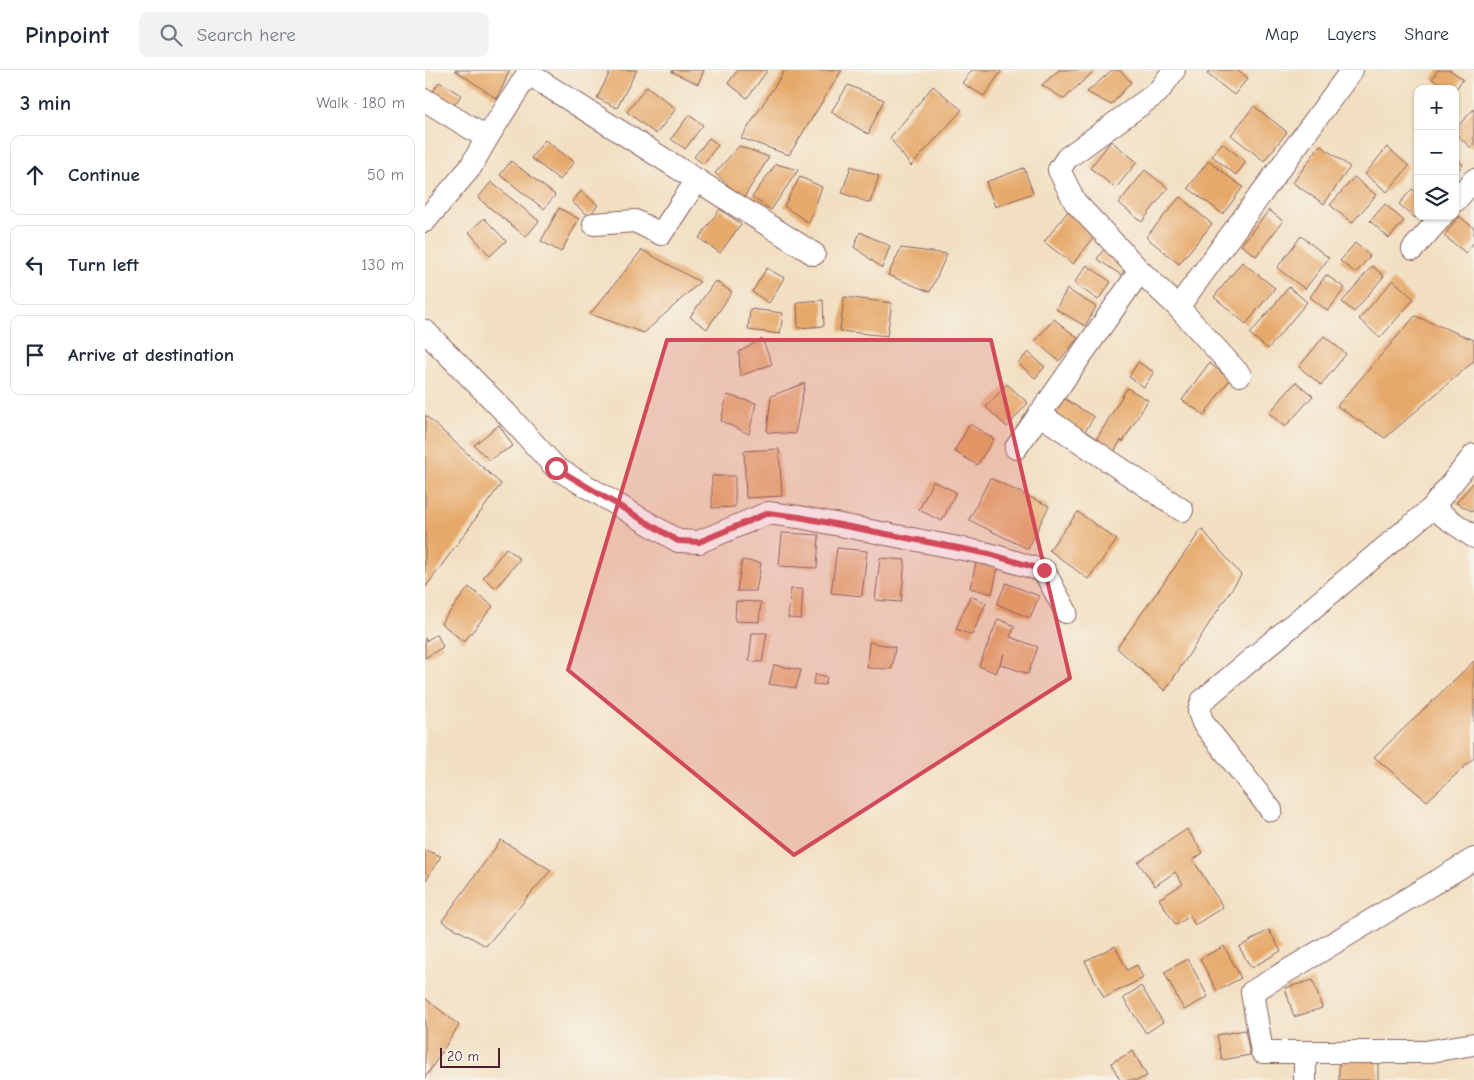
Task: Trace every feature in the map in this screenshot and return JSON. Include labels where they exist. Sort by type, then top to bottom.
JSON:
[{"type":"street","points":[[1174,70],[1159,92],[1067,158],[1059,170],[1075,202],[1140,271],[1178,307],[1241,375]]},
{"type":"street","points":[[1178,307],[1353,70]]},
{"type":"street","points":[[425,221],[470,168],[530,72],[814,254]]},
{"type":"street","points":[[425,100],[487,138]]},
{"type":"street","points":[[594,224],[635,221],[661,234],[697,180]]},
{"type":"street","points":[[1459,197],[1474,180]]},
{"type":"street","points":[[1413,249],[1438,220]]},
{"type":"street","points":[[1016,448],[1140,271]]},
{"type":"street","points":[[425,331],[506,413],[556,468],[678,541],[699,542],[768,513],[799,517],[989,554],[1044,570],[1066,612]]},
{"type":"street","points":[[1039,414],[1182,510]]},
{"type":"street","points":[[1271,810],[1203,723],[1199,712],[1202,701],[1433,508],[1474,455]]},
{"type":"street","points":[[1433,508],[1474,536]]},
{"type":"street","points":[[1474,860],[1252,992],[1262,1052],[1425,1052],[1474,1044]]},
{"type":"street","points":[[1305,1052],[1305,1080]]},
{"type":"highlighted area","points":[[667,340],[991,340],[1070,678],[794,855],[568,670]]},
{"type":"building","points":[[455,70],[510,70],[497,99]]},
{"type":"building","points":[[611,70],[637,70],[617,108],[597,98]]},
{"type":"building","points":[[673,70],[704,70],[698,84],[672,72]]},
{"type":"building","points":[[738,70],[767,71],[747,98],[728,83]]},
{"type":"building","points":[[785,70],[842,70],[789,155],[741,138]]},
{"type":"building","points":[[972,70],[1002,70],[984,96],[962,83]]},
{"type":"building","points":[[1059,70],[1095,70],[1064,99],[1042,85]]},
{"type":"building","points":[[1112,70],[1120,70],[1131,82],[1111,105],[1087,92]]},
{"type":"building","points":[[1210,70],[1237,70],[1248,78],[1234,95],[1207,74]]},
{"type":"building","points":[[1438,70],[1450,70],[1463,79],[1459,85],[1442,85],[1432,79]]},
{"type":"building","points":[[439,82],[461,95],[454,106],[432,93]]},
{"type":"building","points":[[848,85],[884,100],[868,134],[831,112]]},
{"type":"building","points":[[647,86],[676,109],[656,134],[627,112]]},
{"type":"building","points":[[933,86],[962,110],[911,166],[890,138]]},
{"type":"building","points":[[1254,106],[1287,132],[1264,161],[1231,135]]},
{"type":"building","points":[[1474,109],[1474,144],[1471,148],[1459,137],[1459,125]]},
{"type":"building","points":[[689,115],[703,125],[685,149],[671,139]]},
{"type":"building","points":[[709,138],[718,145],[703,164],[694,157]]},
{"type":"building","points":[[545,140],[574,162],[560,180],[531,158]]},
{"type":"building","points":[[1111,141],[1137,162],[1116,188],[1090,168]]},
{"type":"building","points":[[1222,143],[1246,162],[1236,175],[1212,156]]},
{"type":"building","points":[[1320,145],[1350,167],[1324,204],[1293,183]]},
{"type":"building","points":[[739,146],[769,157],[743,199],[715,173]]},
{"type":"building","points":[[1387,147],[1409,166],[1387,192],[1365,174]]},
{"type":"building","points":[[511,161],[555,195],[544,209],[500,175]]},
{"type":"building","points":[[1208,161],[1243,187],[1223,214],[1188,188]]},
{"type":"building","points":[[776,164],[798,170],[771,210],[752,197]]},
{"type":"building","points":[[851,166],[879,176],[870,203],[842,193]]},
{"type":"building","points":[[1024,168],[1033,193],[995,207],[986,182]]},
{"type":"building","points":[[1145,170],[1168,188],[1142,222],[1119,203]]},
{"type":"building","points":[[800,177],[822,187],[809,223],[784,206]]},
{"type":"building","points":[[1354,177],[1376,195],[1352,223],[1330,205]]},
{"type":"building","points":[[491,182],[539,221],[526,237],[478,198]]},
{"type":"building","points":[[1412,189],[1414,191],[1414,217],[1399,204]]},
{"type":"building","points":[[581,191],[598,205],[589,216],[572,202]]},
{"type":"building","points":[[1180,197],[1212,224],[1179,264],[1146,237]]},
{"type":"building","points":[[1385,204],[1404,221],[1389,238],[1370,221]]},
{"type":"building","points":[[559,208],[579,219],[561,252],[541,241]]},
{"type":"building","points":[[720,209],[741,224],[720,253],[699,238]]},
{"type":"building","points":[[1069,210],[1098,232],[1073,264],[1044,242]]},
{"type":"building","points":[[1269,210],[1283,221],[1256,256],[1241,245]]},
{"type":"building","points":[[1459,216],[1474,228],[1474,242],[1466,253],[1444,236],[1456,220],[1459,220]]},
{"type":"building","points":[[484,218],[506,241],[490,256],[469,232]]},
{"type":"building","points":[[860,232],[890,246],[882,268],[854,247]]},
{"type":"building","points":[[1301,236],[1329,258],[1305,289],[1277,268]]},
{"type":"building","points":[[1111,239],[1135,255],[1121,275],[1097,259]]},
{"type":"building","points":[[1355,243],[1370,256],[1356,273],[1340,261]]},
{"type":"building","points":[[901,248],[947,254],[930,292],[888,275]]},
{"type":"building","points":[[642,250],[700,282],[644,333],[590,314]]},
{"type":"building","points":[[1242,262],[1275,288],[1246,324],[1214,297]]},
{"type":"building","points":[[1087,265],[1111,282],[1098,300],[1074,283]]},
{"type":"building","points":[[1372,266],[1384,276],[1354,312],[1342,302]]},
{"type":"building","points":[[767,268],[784,278],[769,303],[752,292]]},
{"type":"building","points":[[1326,275],[1345,288],[1328,311],[1310,297]]},
{"type":"building","points":[[1393,280],[1414,299],[1380,338],[1359,319]]},
{"type":"building","points":[[715,281],[732,292],[707,329],[690,317]]},
{"type":"building","points":[[1289,287],[1307,302],[1268,349],[1250,334]]},
{"type":"building","points":[[1067,289],[1096,307],[1085,326],[1056,309]]},
{"type":"building","points":[[844,297],[892,303],[887,336],[840,331]]},
{"type":"building","points":[[823,300],[824,326],[798,328],[797,302]]},
{"type":"building","points":[[750,309],[783,313],[780,334],[748,330]]},
{"type":"building","points":[[1415,316],[1474,340],[1474,361],[1385,438],[1337,406]]},
{"type":"building","points":[[1054,319],[1078,338],[1059,361],[1035,341]]},
{"type":"building","points":[[1324,336],[1346,354],[1321,385],[1299,367]]},
{"type":"building","points":[[762,339],[772,364],[740,376],[739,352]]},
{"type":"building","points":[[1028,352],[1045,367],[1035,378],[1018,363]]},
{"type":"building","points":[[1138,362],[1154,372],[1144,387],[1129,377]]},
{"type":"building","points":[[1209,363],[1230,379],[1204,415],[1182,400]]},
{"type":"building","points":[[1296,382],[1313,396],[1285,427],[1269,413]]},
{"type":"building","points":[[805,383],[795,434],[767,432],[771,396]]},
{"type":"building","points":[[1007,384],[1028,403],[1007,427],[986,407]]},
{"type":"building","points":[[1127,388],[1148,400],[1123,442],[1121,440],[1111,457],[1093,445]]},
{"type":"building","points":[[727,395],[756,403],[749,434],[721,421]]},
{"type":"building","points":[[1062,397],[1094,417],[1084,433],[1052,413]]},
{"type":"building","points":[[425,415],[501,484],[425,588]]},
{"type":"building","points":[[970,424],[994,439],[977,465],[954,451]]},
{"type":"building","points":[[499,425],[513,446],[489,460],[474,445]]},
{"type":"building","points":[[779,449],[782,496],[746,498],[744,451]]},
{"type":"building","points":[[712,476],[735,476],[735,507],[712,508]]},
{"type":"building","points":[[990,478],[1049,506],[1028,549],[969,520]]},
{"type":"building","points":[[933,481],[956,492],[942,521],[919,510]]},
{"type":"building","points":[[1474,482],[1474,512],[1456,503]]},
{"type":"building","points":[[1078,512],[1117,540],[1088,579],[1049,550]]},
{"type":"building","points":[[1202,529],[1241,575],[1165,691],[1117,648]]},
{"type":"building","points":[[782,533],[819,535],[817,568],[779,566]]},
{"type":"building","points":[[506,548],[520,559],[496,588],[483,578]]},
{"type":"building","points":[[837,548],[867,551],[862,596],[831,593]]},
{"type":"building","points":[[880,558],[905,560],[901,602],[875,600]]},
{"type":"building","points":[[742,560],[761,563],[756,591],[737,591]]},
{"type":"building","points":[[976,563],[998,568],[992,594],[970,588]]},
{"type":"building","points":[[1006,583],[1039,596],[1030,618],[997,604]]},
{"type":"building","points":[[469,587],[493,606],[464,642],[441,623]]},
{"type":"building","points":[[791,589],[803,589],[801,619],[788,618]]},
{"type":"building","points":[[970,596],[986,603],[972,635],[956,629]]},
{"type":"building","points":[[736,601],[761,602],[759,622],[735,621]]},
{"type":"building","points":[[998,619],[1015,626],[1010,637],[1038,647],[1028,674],[1000,664],[1004,654],[996,673],[979,666]]},
{"type":"building","points":[[752,633],[767,633],[762,662],[749,661]]},
{"type":"building","points":[[437,634],[443,647],[425,658],[425,638],[426,641]]},
{"type":"building","points":[[869,642],[895,647],[892,669],[867,668]]},
{"type":"building","points":[[1474,661],[1474,758],[1427,801],[1374,757]]},
{"type":"building","points":[[774,665],[801,670],[796,688],[769,684]]},
{"type":"building","points":[[816,674],[827,677],[825,685],[813,684]]},
{"type":"building","points":[[1187,829],[1203,853],[1193,860],[1223,907],[1195,925],[1190,916],[1176,925],[1159,899],[1183,884],[1175,872],[1155,886],[1138,862]]},
{"type":"building","points":[[501,840],[551,870],[486,946],[442,921]]},
{"type":"building","points":[[425,850],[441,856],[425,882]]},
{"type":"building","points":[[1269,930],[1281,951],[1251,968],[1239,947]]},
{"type":"building","points":[[1115,946],[1127,970],[1137,965],[1143,978],[1104,998],[1085,961]]},
{"type":"building","points":[[1224,946],[1241,978],[1217,991],[1200,959]]},
{"type":"building","points":[[1188,959],[1208,997],[1184,1010],[1164,972]]},
{"type":"building","points":[[1313,980],[1322,1008],[1294,1017],[1285,988]]},
{"type":"building","points":[[1141,986],[1163,1022],[1146,1033],[1123,998]]},
{"type":"building","points":[[425,998],[459,1025],[425,1078]]},
{"type":"building","points":[[1245,1030],[1250,1055],[1222,1060],[1217,1035]]},
{"type":"building","points":[[1133,1051],[1147,1076],[1138,1080],[1120,1080],[1111,1063]]},
{"type":"building","points":[[1378,1060],[1378,1080],[1339,1080],[1339,1061]]},
{"type":"route","points":[[556,468],[678,541],[699,542],[768,513],[799,517],[989,554],[1044,570]]}]
